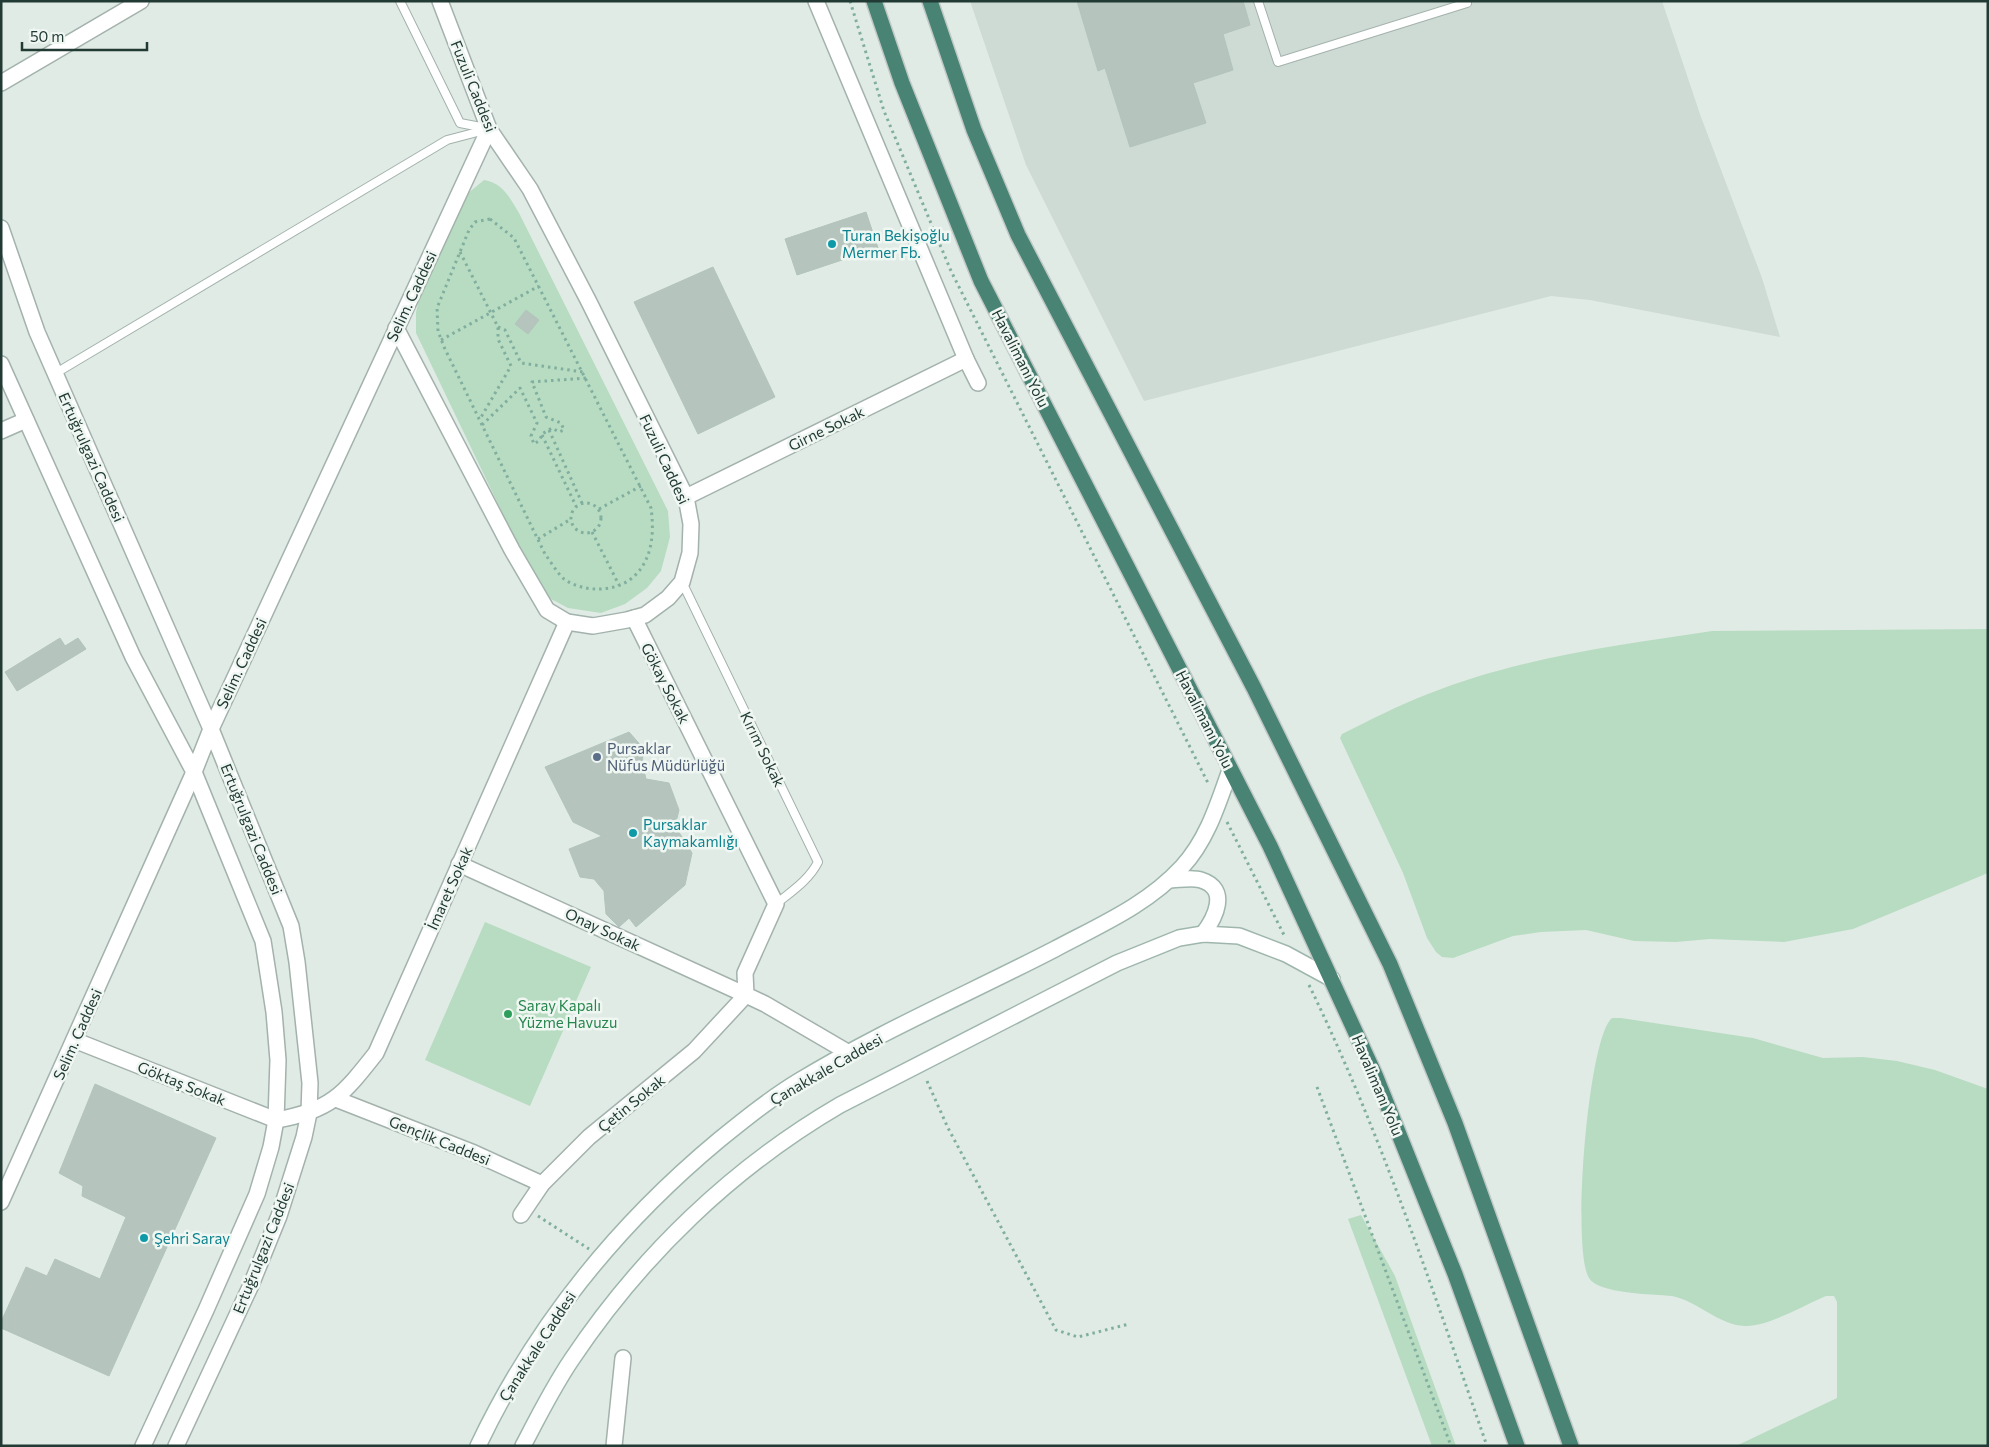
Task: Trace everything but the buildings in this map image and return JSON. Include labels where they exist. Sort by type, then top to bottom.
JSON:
[{"type":"highway","name":"Havalimanı Yolu","points":[[874,1],[902,83],[982,281],[1270,846],[1376,1077],[1455,1274],[1517,1446]]},
{"type":"highway","points":[[930,1],[974,130],[1018,235],[1254,688],[1390,964],[1455,1123],[1571,1446]]},
{"type":"street","points":[[1,83],[141,1]]},
{"type":"street","name":"Fuzuli Caddesi","points":[[396,328],[512,550],[547,610],[567,622],[593,626],[646,615],[668,598],[682,582],[690,552],[692,524],[686,497],[588,300],[530,189],[489,129],[440,1]]},
{"type":"street","points":[[816,1],[966,359],[978,383]]},
{"type":"street","name":"Selim. Caddesi","points":[[1,1202],[194,772],[211,729],[489,129]]},
{"type":"street","name":"Ertuğrulgazi Caddesi","points":[[1,228],[37,332],[211,729],[291,926],[297,962],[310,1082],[309,1113],[304,1137],[279,1216],[251,1285],[176,1446]]},
{"type":"street","name":"Girne Sokak","points":[[686,497],[966,359]]},
{"type":"street","name":"Ertuğrulgazi Caddesi","points":[[1,364],[133,656],[194,772],[264,941],[274,1012],[278,1060],[276,1120],[271,1147],[257,1194],[143,1446]]},
{"type":"street","points":[[1,431],[26,420]]},
{"type":"street","name":"Gökay Sokak","points":[[634,618],[776,904]]},
{"type":"street","name":"İmaret Sokak","points":[[291,1118],[309,1113],[336,1099],[376,1054],[567,622]]},
{"type":"street","name":"Çanakkale Caddesi","points":[[478,1446],[504,1394],[536,1342],[600,1257],[664,1190],[722,1138],[798,1082],[849,1053],[1131,909],[1169,880],[1195,850],[1208,830],[1230,770]]},
{"type":"street","name":"Onay Sokak","points":[[459,864],[746,995]]},
{"type":"street","points":[[1169,880],[1200,880],[1212,887],[1217,895],[1218,905],[1213,921],[1203,934]]},
{"type":"street","points":[[776,904],[745,973],[746,995],[849,1053]]},
{"type":"street","points":[[523,1446],[571,1360],[633,1278],[689,1218],[772,1149],[840,1105],[1117,963],[1179,938],[1203,934],[1239,936],[1260,942],[1332,979]]},
{"type":"street","name":"Çetin Sokak","points":[[524,1211],[542,1184],[589,1137],[694,1051],[746,995]]},
{"type":"street","name":"Göktaş Sokak","points":[[74,1040],[276,1120],[291,1118]]},
{"type":"street","name":"Gençlik Caddesi","points":[[336,1099],[474,1153],[542,1184]]},
{"type":"street","points":[[614,1446],[623,1358]]},
{"type":"lane","points":[[400,1],[460,123],[489,129]]},
{"type":"lane","points":[[1258,1],[1278,62],[1466,3],[1466,1]]},
{"type":"lane","points":[[56,373],[446,140],[489,129]]},
{"type":"lane","name":"Kırım Sokak","points":[[682,582],[818,862],[813,872],[776,904]]},
{"type":"path","points":[[850,1],[884,111],[951,271],[1338,1044],[1358,1092],[1487,1446]]},
{"type":"path","points":[[490,219],[514,238],[539,286],[641,486],[652,515],[650,545],[640,570],[619,585],[597,590],[585,588],[570,583],[557,570],[538,539],[441,340],[436,318],[437,308],[469,230],[475,222],[490,219]]},
{"type":"path","points":[[460,252],[498,327],[498,339],[511,366],[479,420]]},
{"type":"path","points":[[441,340],[539,286]]},
{"type":"path","points":[[498,327],[505,330],[521,363],[582,372]]},
{"type":"path","points":[[482,426],[520,388],[537,423],[532,436],[534,444],[540,440],[542,434],[552,428],[559,432],[564,430],[561,423],[546,417],[532,382],[586,378]]},
{"type":"path","points":[[548,430],[582,503]]},
{"type":"path","points":[[542,434],[576,506]]},
{"type":"path","points":[[599,509],[641,486]]},
{"type":"path","points":[[538,539],[571,519],[576,506],[582,503],[590,503],[599,509]]},
{"type":"path","points":[[571,519],[578,531],[592,532],[600,524],[599,509]]},
{"type":"path","points":[[592,532],[619,585]]},
{"type":"path","points":[[927,1081],[948,1128],[1056,1330],[1078,1337],[1129,1324]]},
{"type":"path","points":[[1317,1087],[1451,1446]]},
{"type":"path","points":[[524,1211],[600,1257]]},
{"type":"shaded area","points":[[970,1],[1662,1],[1701,117],[1762,278],[1780,337],[1590,300],[1551,296],[1144,401],[1026,165]]},
{"type":"green space","points":[[484,180],[501,188],[509,196],[519,213],[668,511],[670,537],[661,571],[647,588],[625,604],[601,613],[568,608],[551,599],[535,581],[416,333],[416,312],[421,292],[460,200]]},
{"type":"green space","points":[[1988,629],[1988,873],[1853,929],[1784,942],[1710,939],[1676,942],[1634,941],[1586,930],[1541,932],[1513,936],[1453,958],[1442,957],[1436,952],[1427,938],[1403,873],[1340,738],[1342,734],[1428,694],[1497,671],[1568,654],[1712,631]]},
{"type":"green space","name":"Saray Kapalı Yüzme Havuzu","points":[[485,922],[591,967],[530,1106],[425,1060]]},
{"type":"green space","points":[[1612,1018],[1753,1038],[1823,1058],[1863,1057],[1897,1061],[1935,1070],[1988,1089],[1988,1446],[1736,1446],[1837,1398],[1837,1302],[1834,1296],[1826,1296],[1786,1315],[1764,1323],[1745,1326],[1726,1322],[1691,1303],[1672,1296],[1614,1290],[1594,1283],[1589,1278],[1584,1259],[1582,1228],[1585,1144],[1589,1101],[1596,1063],[1603,1033]]},
{"type":"green space","points":[[1361,1215],[1395,1276],[1456,1446],[1432,1446],[1348,1219]]},
{"type":"place","name":"Turan Bekişoğlu Mermer Fb.","points":[[832,244]]},
{"type":"place","name":"Pursaklar Nüfus Müdürlüğü","points":[[597,757]]},
{"type":"place","name":"Pursaklar Kaymakamlığı","points":[[633,833]]},
{"type":"place","name":"Saray Kapalı Yüzme Havuzu","points":[[508,1014]]},
{"type":"place","name":"Şehri Saray","points":[[144,1238]]}]
